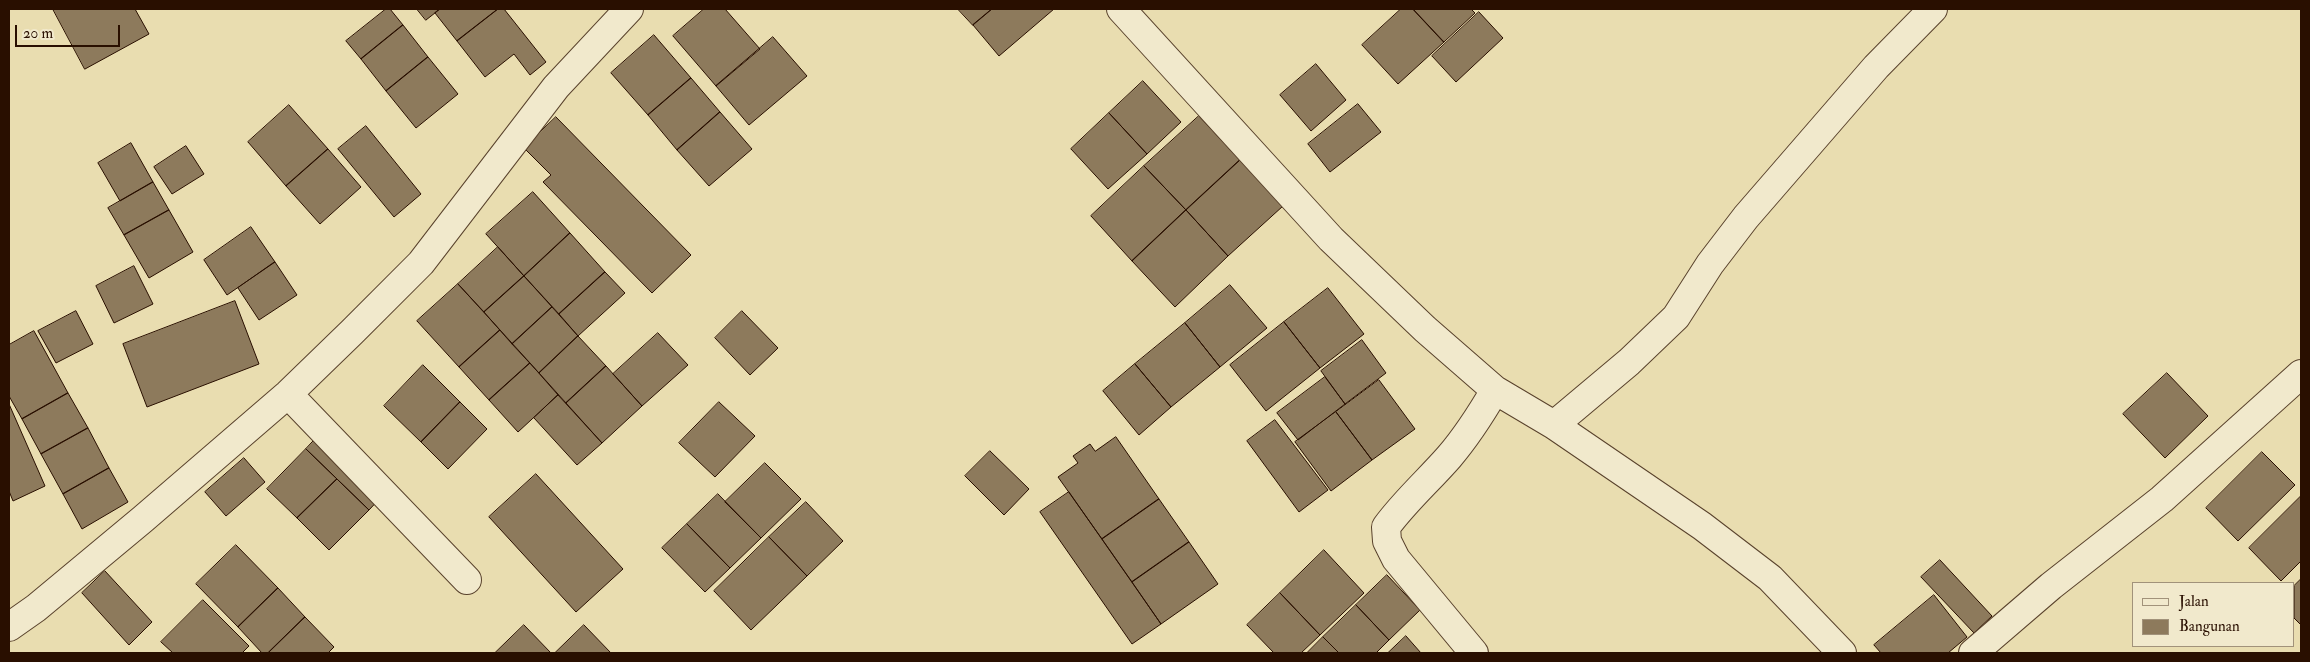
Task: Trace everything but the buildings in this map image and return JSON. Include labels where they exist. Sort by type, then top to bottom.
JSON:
[{"type":"street","points":[[1121,9],[1331,239],[1425,330],[1494,390],[1554,425],[1702,526],[1770,578],[1842,653]]},
{"type":"street","points":[[1554,425],[1629,362],[1676,318],[1710,264],[1746,217],[1876,67],[1933,9]]},
{"type":"street","points":[[9,627],[36,608],[288,394],[421,263],[556,88],[626,10]]},
{"type":"street","points":[[1972,653],[2051,586],[2162,499],[2301,374]]},
{"type":"street","points":[[1474,653],[1396,559],[1387,541],[1386,527],[1416,490],[1448,458],[1478,420],[1494,390]]},
{"type":"street","points":[[288,394],[467,580]]}]
